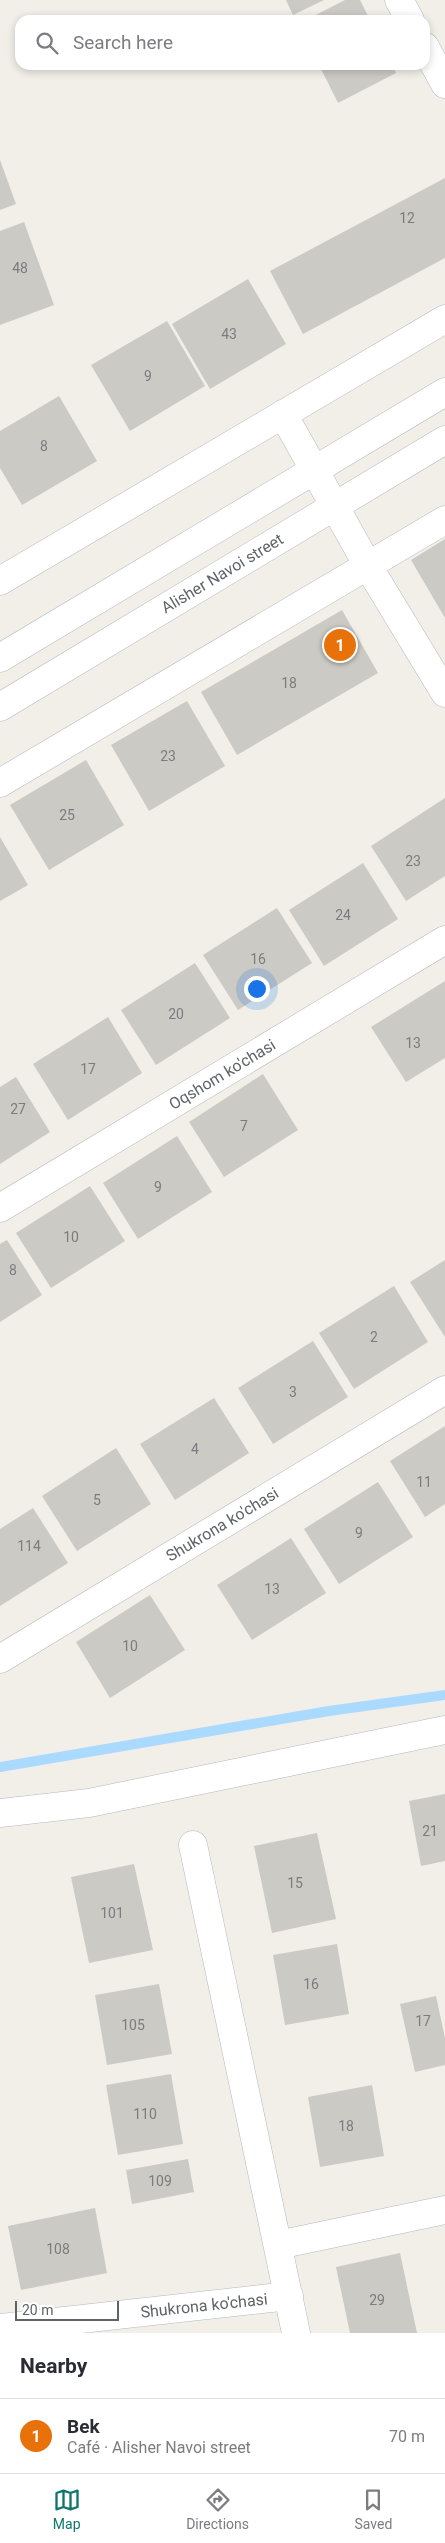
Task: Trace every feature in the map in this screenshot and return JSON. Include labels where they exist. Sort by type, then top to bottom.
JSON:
[{"type":"street","points":[[399,0],[407,15]]},
{"type":"street","points":[[430,56],[445,84]]},
{"type":"street","points":[[0,581],[445,318]]},
{"type":"street","points":[[0,658],[445,392]]},
{"type":"street","points":[[283,414],[368,566],[445,694]]},
{"type":"street","name":"Alisher Navoi street","points":[[0,707],[333,505],[445,440]]},
{"type":"street","points":[[0,783],[445,520]]},
{"type":"street","name":"Oqshom ko'chasi","points":[[0,1208],[445,940]]},
{"type":"street","name":"Shukrona ko'chasi","points":[[0,1659],[445,1390]]},
{"type":"street","points":[[0,1813],[89,1803],[445,1730]]},
{"type":"street","points":[[193,1845],[296,2333]]},
{"type":"street","points":[[278,2245],[445,2210]]},
{"type":"street","name":"Shukrona ko'chasi","points":[[0,2328],[288,2296]]},
{"type":"building","points":[[286,0],[324,0],[293,15]]},
{"type":"building","points":[[345,0],[360,0],[368,15],[316,15]]},
{"type":"building","points":[[322,70],[394,70],[396,73],[338,103]]},
{"type":"building","points":[[0,160],[16,204],[0,210]]},
{"type":"building","points":[[445,178],[445,258],[303,334],[270,271]]},
{"type":"building","points":[[24,222],[54,305],[0,325],[0,231]]},
{"type":"building","points":[[248,279],[286,344],[210,389],[172,324]]},
{"type":"building","points":[[167,321],[205,386],[130,431],[91,365]]},
{"type":"building","points":[[59,396],[97,461],[22,505],[0,468],[0,431]]},
{"type":"building","points":[[445,539],[445,618],[411,560]]},
{"type":"building","points":[[342,610],[378,673],[237,755],[201,692]]},
{"type":"building","points":[[187,701],[225,766],[149,811],[111,745]]},
{"type":"building","points":[[86,760],[124,825],[49,870],[10,805]]},
{"type":"building","points":[[445,798],[445,876],[406,901],[371,846]]},
{"type":"building","points":[[0,837],[28,885],[0,901]]},
{"type":"building","points":[[363,863],[398,919],[324,966],[289,910]]},
{"type":"building","points":[[277,908],[312,963],[238,1010],[203,955]]},
{"type":"building","points":[[195,963],[230,1018],[156,1065],[121,1010]]},
{"type":"building","points":[[445,981],[445,1058],[406,1082],[371,1027]]},
{"type":"building","points":[[108,1017],[142,1073],[68,1120],[33,1064]]},
{"type":"building","points":[[263,1074],[298,1130],[224,1177],[189,1122]]},
{"type":"building","points":[[16,1077],[50,1132],[0,1164],[0,1087]]},
{"type":"building","points":[[177,1136],[212,1192],[138,1239],[103,1183]]},
{"type":"building","points":[[90,1186],[125,1241],[51,1288],[16,1233]]},
{"type":"building","points":[[7,1240],[42,1295],[0,1322],[0,1244]]},
{"type":"building","points":[[445,1260],[445,1337],[410,1282]]},
{"type":"building","points":[[394,1286],[428,1342],[354,1389],[319,1333]]},
{"type":"building","points":[[313,1341],[348,1397],[273,1444],[238,1388]]},
{"type":"building","points":[[214,1398],[249,1453],[175,1500],[140,1444]]},
{"type":"building","points":[[445,1426],[445,1504],[425,1517],[390,1461]]},
{"type":"building","points":[[116,1448],[151,1504],[77,1551],[42,1496]]},
{"type":"building","points":[[378,1482],[413,1537],[339,1584],[304,1529]]},
{"type":"building","points":[[33,1508],[68,1563],[0,1606],[0,1529]]},
{"type":"building","points":[[291,1538],[326,1593],[252,1640],[217,1585]]},
{"type":"building","points":[[150,1595],[185,1650],[110,1698],[76,1642]]},
{"type":"building","points":[[445,1794],[445,1861],[421,1866],[409,1801]]},
{"type":"building","points":[[317,1833],[336,1919],[272,1933],[254,1846]]},
{"type":"building","points":[[134,1864],[153,1950],[89,1963],[71,1877]]},
{"type":"building","points":[[337,1944],[349,2014],[285,2025],[273,1955]]},
{"type":"building","points":[[159,1984],[172,2054],[107,2065],[95,1995]]},
{"type":"building","points":[[436,1996],[445,2038],[445,2065],[415,2072],[400,2004]]},
{"type":"building","points":[[171,2074],[183,2144],[118,2155],[106,2085]]},
{"type":"building","points":[[372,2085],[384,2156],[320,2167],[308,2097]]},
{"type":"building","points":[[188,2159],[194,2192],[132,2204],[126,2170]]},
{"type":"building","points":[[95,2208],[107,2273],[21,2290],[8,2226]]},
{"type":"building","points":[[400,2253],[417,2333],[350,2333],[336,2267]]},
{"type":"waterway","points":[[0,1767],[329,1711],[445,1695]]},
{"type":"place","name":"Bek","points":[[340,645]]}]
